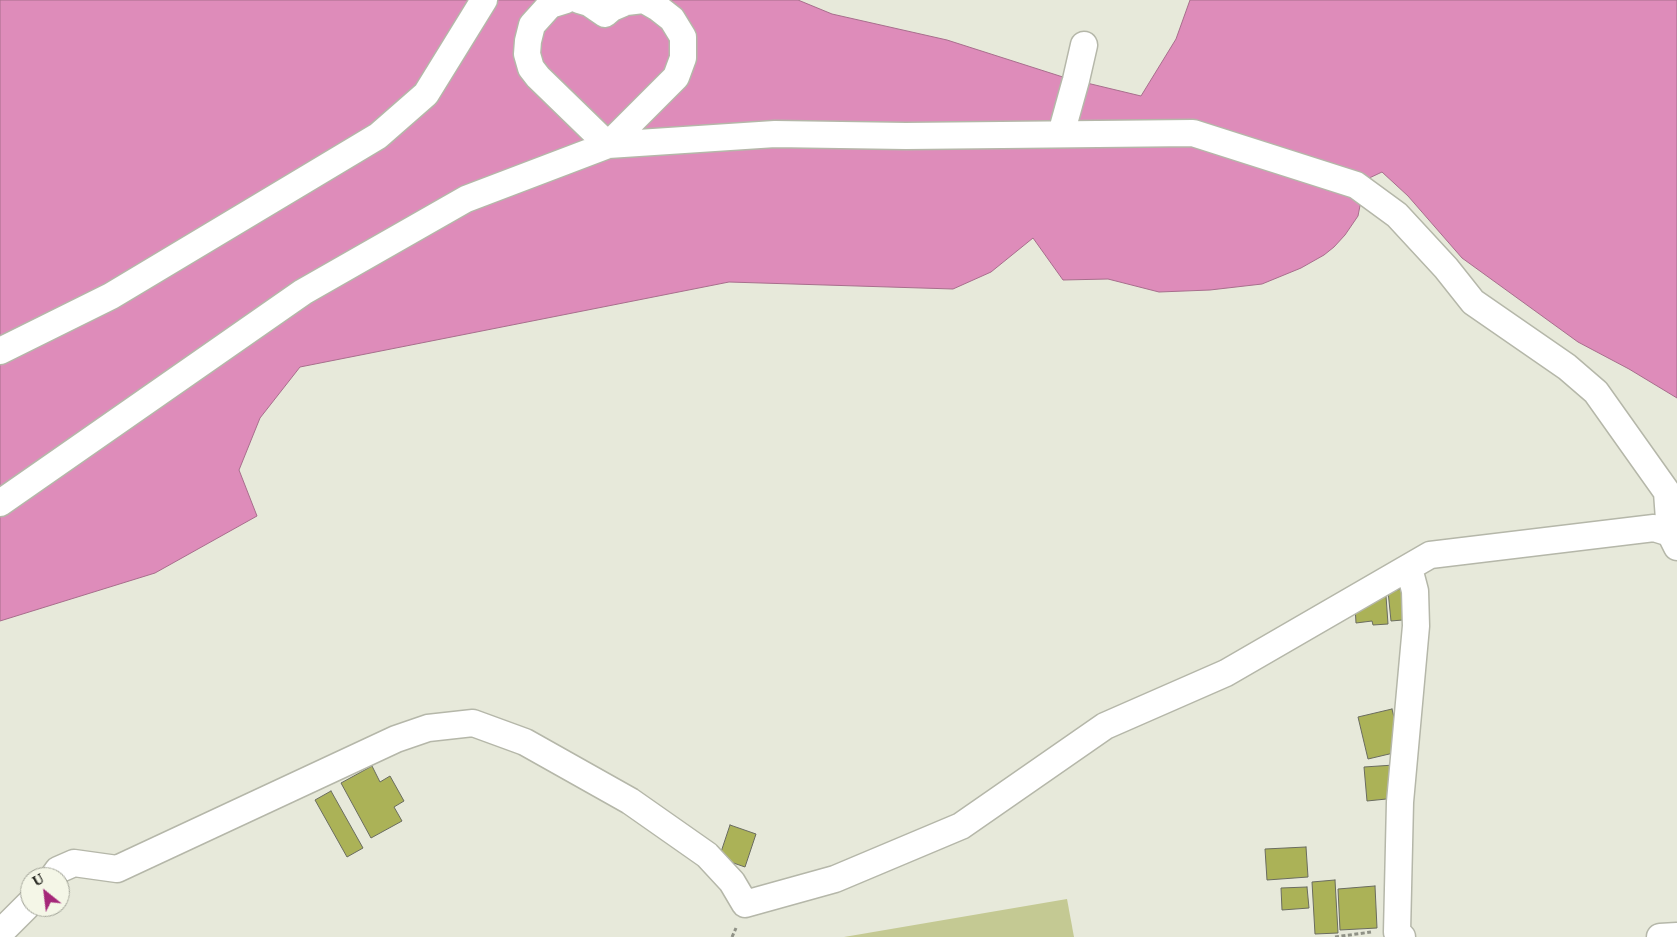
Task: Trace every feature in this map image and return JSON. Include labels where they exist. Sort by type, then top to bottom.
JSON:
[{"type":"street","points":[[0,351],[111,296],[378,136],[426,94],[484,0]]},
{"type":"street","points":[[566,0],[550,5],[532,25],[527,54],[531,68],[608,145]]},
{"type":"street","points":[[579,0],[589,3],[605,14],[612,8],[626,2],[643,0],[658,8],[672,19],[683,37],[682,58],[676,77],[608,145]]},
{"type":"street","points":[[1061,134],[1084,45]]},
{"type":"street","points":[[0,503],[303,292],[466,199],[608,145],[775,134],[906,136],[1193,133],[1356,185],[1397,215],[1446,268],[1474,302],[1567,367],[1596,392],[1666,492],[1673,540]]},
{"type":"street","points":[[65,867],[74,863],[117,868],[396,739],[428,728],[473,723],[525,742],[630,801],[707,855],[732,882],[745,904],[835,879],[961,826],[1105,726],[1226,672],[1430,555],[1654,528],[1673,540]]},
{"type":"street","points":[[1399,934],[1400,802],[1416,626],[1415,591],[1409,568]]},
{"type":"street","points":[[0,932],[20,913]]},
{"type":"street","points":[[1660,937],[1677,936]]},
{"type":"path","points":[[1335,937],[1364,932],[1399,934]]},
{"type":"green space","points":[[1067,899],[1074,937],[844,937]]},
{"type":"shaded area","points":[[0,0],[798,0],[832,14],[947,40],[1066,78],[1141,96],[1176,39],[1190,0],[1677,0],[1677,398],[1629,369],[1578,342],[1462,258],[1408,196],[1382,172],[1365,180],[1358,216],[1334,247],[1301,268],[1262,284],[1210,290],[1159,292],[1108,279],[1063,280],[1033,238],[991,272],[953,289],[729,282],[300,367],[260,418],[239,470],[257,516],[155,573],[0,621]]},
{"type":"building","points":[[1411,588],[1414,619],[1391,621],[1388,591]]},
{"type":"building","points":[[1386,596],[1388,624],[1373,625],[1372,621],[1356,623],[1355,606],[1371,605],[1370,598]]},
{"type":"building","points":[[1392,709],[1402,751],[1368,759],[1358,717]]},
{"type":"building","points":[[1394,765],[1396,798],[1367,801],[1364,767]]},
{"type":"building","points":[[372,766],[380,782],[390,776],[404,801],[394,807],[402,821],[371,838],[341,783]]},
{"type":"building","points":[[331,791],[363,848],[347,857],[315,800]]},
{"type":"building","points":[[730,825],[756,834],[745,867],[719,858]]},
{"type":"building","points":[[1306,847],[1308,877],[1267,880],[1265,849]]},
{"type":"building","points":[[1335,880],[1338,933],[1315,934],[1312,882]]},
{"type":"building","points":[[1375,886],[1377,928],[1340,930],[1338,889]]},
{"type":"building","points":[[1307,887],[1309,908],[1282,910],[1281,888]]}]
